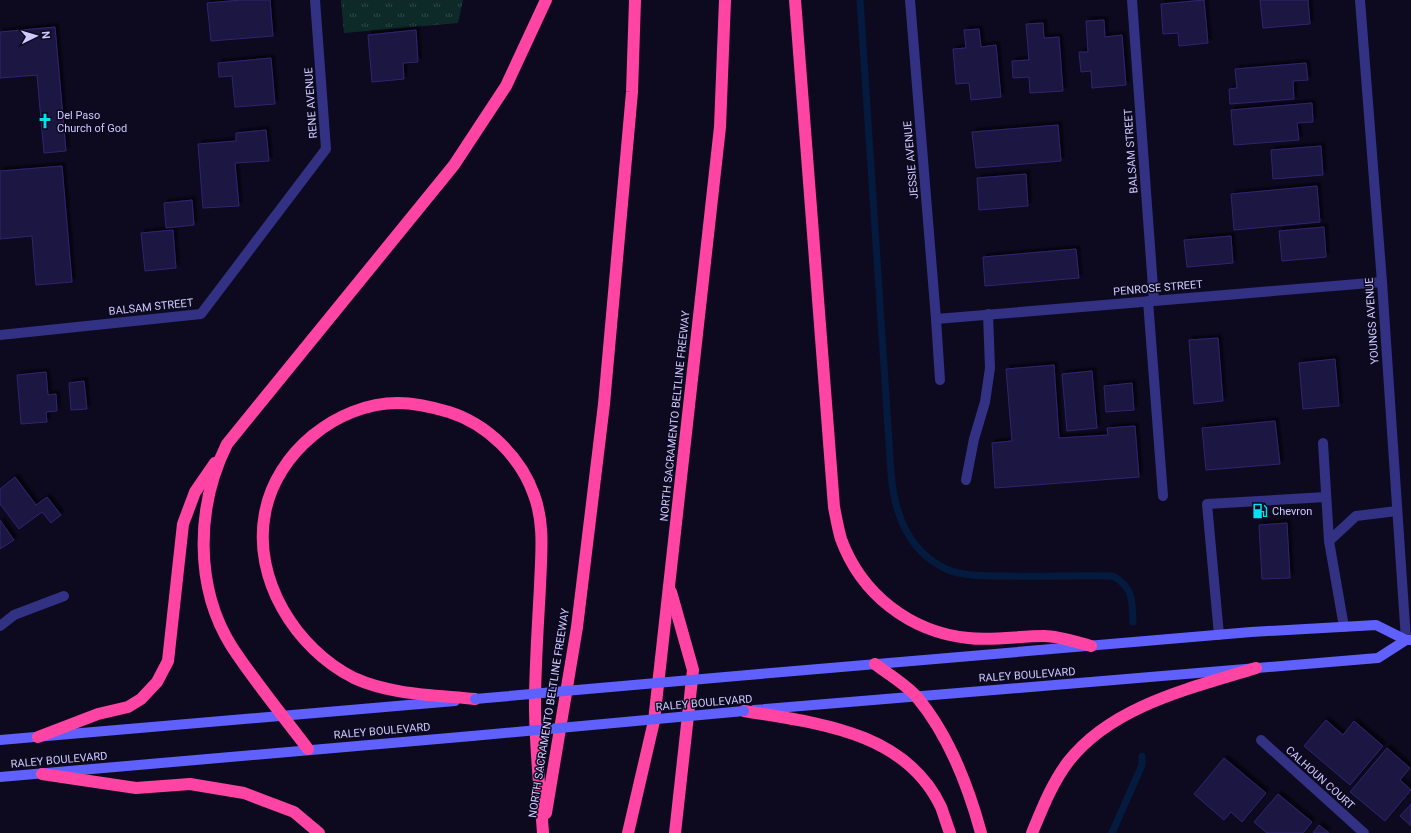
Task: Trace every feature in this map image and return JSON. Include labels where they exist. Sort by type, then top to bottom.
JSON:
[{"type":"highway","points":[[308,749],[232,646],[216,613],[206,576],[203,552],[205,514],[213,478],[227,444],[454,165],[506,86],[546,0]]},
{"type":"highway","name":"NORTH SACRAMENTO BELTLINE FREEWAY","points":[[543,833],[578,627],[604,404],[632,92],[635,0]]},
{"type":"highway","name":"NORTH SACRAMENTO BELTLINE FREEWAY","points":[[628,833],[654,721],[720,127],[725,0]]},
{"type":"highway","points":[[794,0],[834,506],[841,538],[849,558],[861,576],[882,601],[899,614],[928,629],[948,635],[970,638],[1046,636],[1091,646]]},
{"type":"highway","points":[[475,699],[389,689],[357,679],[337,668],[310,646],[289,620],[278,600],[267,568],[263,534],[265,512],[276,481],[287,463],[309,438],[336,420],[355,411],[397,403],[429,406],[460,416],[488,432],[511,455],[524,472],[533,492],[540,512],[541,538],[535,706],[543,833]]},
{"type":"highway","points":[[38,737],[98,714],[128,707],[141,699],[157,682],[168,661],[183,524],[195,492],[207,472],[222,454]]},
{"type":"highway","points":[[669,586],[693,670],[674,833]]},
{"type":"highway","points":[[876,664],[915,695],[939,728],[955,759],[974,807],[981,833]]},
{"type":"highway","points":[[1032,833],[1050,790],[1067,763],[1082,747],[1107,727],[1170,694],[1256,668]]},
{"type":"highway","points":[[744,711],[826,724],[882,745],[900,757],[923,780],[940,807],[950,833]]},
{"type":"highway","points":[[42,774],[136,788],[190,784],[244,793],[294,812],[319,833]]},
{"type":"main road","name":"RALEY BOULEVARD","points":[[0,740],[284,717],[748,675],[1219,635],[1376,625],[1408,640]]},
{"type":"main road","name":"RALEY BOULEVARD","points":[[0,777],[308,749],[472,736],[915,695],[1378,658],[1408,640]]},
{"type":"street","name":"RENE AVENUE","points":[[264,232],[326,149],[315,0]]},
{"type":"street","name":"JESSIE AVENUE","points":[[910,0],[940,380]]},
{"type":"street","name":"BALSAM STREET","points":[[1132,0],[1163,496]]},
{"type":"street","name":"YOUNGS AVENUE","points":[[1360,0],[1382,282],[1397,511],[1408,640]]},
{"type":"street","name":"BALSAM STREET","points":[[0,335],[200,314],[264,232]]},
{"type":"street","name":"PENROSE STREET","points":[[936,319],[1382,282]]},
{"type":"street","points":[[966,480],[974,439],[985,402],[990,368],[988,314]]},
{"type":"street","points":[[1323,444],[1329,541],[1344,627]]},
{"type":"street","points":[[1219,635],[1207,504],[1326,497]]},
{"type":"street","points":[[1329,541],[1356,516],[1397,511]]},
{"type":"street","points":[[0,626],[14,615],[64,596]]},
{"type":"street","name":"CALHOUN COURT","points":[[1261,740],[1364,833]]},
{"type":"green space","points":[[341,0],[463,0],[458,23],[344,33]]},
{"type":"building","points":[[241,0],[270,0],[273,36],[211,41],[207,3]]},
{"type":"building","points":[[1204,0],[1208,43],[1179,46],[1178,33],[1163,34],[1161,4]]},
{"type":"building","points":[[1260,0],[1308,0],[1310,24],[1263,28]]},
{"type":"building","points":[[1104,20],[1105,37],[1122,35],[1126,85],[1092,88],[1091,71],[1081,72],[1079,52],[1088,52],[1086,21]]},
{"type":"building","points":[[1043,23],[1044,38],[1059,37],[1063,91],[1030,93],[1029,77],[1013,78],[1012,61],[1029,60],[1026,24]]},
{"type":"building","points":[[55,27],[66,151],[44,153],[37,75],[0,78],[0,32]]},
{"type":"building","points":[[979,29],[981,47],[996,45],[1001,97],[971,100],[969,83],[956,84],[953,49],[966,48],[964,30]]},
{"type":"building","points":[[416,30],[418,62],[403,63],[404,79],[372,82],[368,35]]},
{"type":"building","points":[[271,58],[275,104],[235,107],[232,76],[219,77],[218,63]]},
{"type":"building","points":[[1306,63],[1308,80],[1293,81],[1294,99],[1230,104],[1229,89],[1237,88],[1235,69]]},
{"type":"building","points":[[1312,103],[1313,122],[1297,123],[1299,140],[1234,145],[1231,110]]},
{"type":"building","points":[[1058,125],[1061,161],[976,168],[972,132]]},
{"type":"building","points":[[266,130],[269,161],[235,163],[239,206],[203,208],[198,144],[236,141],[236,133]]},
{"type":"building","points":[[1321,146],[1323,175],[1273,179],[1271,150]]},
{"type":"building","points":[[62,166],[72,282],[36,285],[32,236],[0,239],[0,171]]},
{"type":"building","points":[[1026,174],[1028,206],[979,210],[977,178]]},
{"type":"building","points":[[1317,186],[1320,222],[1234,230],[1231,194]]},
{"type":"building","points":[[192,200],[194,225],[166,228],[164,203]]},
{"type":"building","points":[[1324,227],[1326,257],[1282,261],[1279,231]]},
{"type":"building","points":[[173,230],[176,268],[145,271],[141,233]]},
{"type":"building","points":[[1231,236],[1233,263],[1187,267],[1184,240]]},
{"type":"building","points":[[1076,249],[1079,278],[985,286],[983,257]]},
{"type":"building","points":[[1218,338],[1223,401],[1194,404],[1189,340]]},
{"type":"building","points":[[1335,359],[1339,406],[1303,409],[1299,363]]},
{"type":"building","points":[[1054,365],[1059,438],[1108,435],[1107,428],[1135,426],[1139,477],[995,488],[992,443],[1012,441],[1006,369]]},
{"type":"building","points":[[1092,371],[1097,428],[1067,431],[1062,374]]},
{"type":"building","points":[[46,372],[48,395],[56,394],[57,411],[46,412],[47,422],[21,424],[17,375]]},
{"type":"building","points":[[84,381],[87,409],[71,410],[69,383]]},
{"type":"building","points":[[1132,383],[1134,410],[1106,412],[1104,386]]},
{"type":"building","points":[[1275,421],[1280,464],[1206,470],[1202,428]]},
{"type":"building","points":[[15,477],[36,505],[47,497],[61,515],[51,523],[42,512],[19,529],[0,504],[0,489]]},
{"type":"building","points":[[0,520],[14,540],[0,549]]},
{"type":"building","points":[[1287,523],[1290,578],[1262,579],[1259,525]]},
{"type":"building","points":[[1326,720],[1343,735],[1354,721],[1383,746],[1350,785],[1304,746]]},
{"type":"building","points":[[1387,748],[1410,768],[1400,780],[1411,790],[1385,821],[1350,792]]},
{"type":"building","points":[[1224,758],[1266,793],[1242,822],[1231,812],[1224,820],[1194,794]]},
{"type":"building","points":[[1278,794],[1312,822],[1303,833],[1267,833],[1254,822]]},
{"type":"building","points":[[1411,804],[1411,826],[1400,816]]},
{"type":"building","points":[[1319,825],[1329,833],[1313,833]]},
{"type":"waterway","points":[[860,0],[891,473],[896,502],[905,529],[922,552],[933,561],[953,572],[986,576],[1113,576],[1125,585],[1128,590],[1132,601],[1133,622]]},
{"type":"waterway","points":[[1112,833],[1142,765],[1142,756]]},
{"type":"place","name":"Del Paso Church of God","points":[[45,121]]},
{"type":"place","name":"Chevron","points":[[1260,511]]}]
